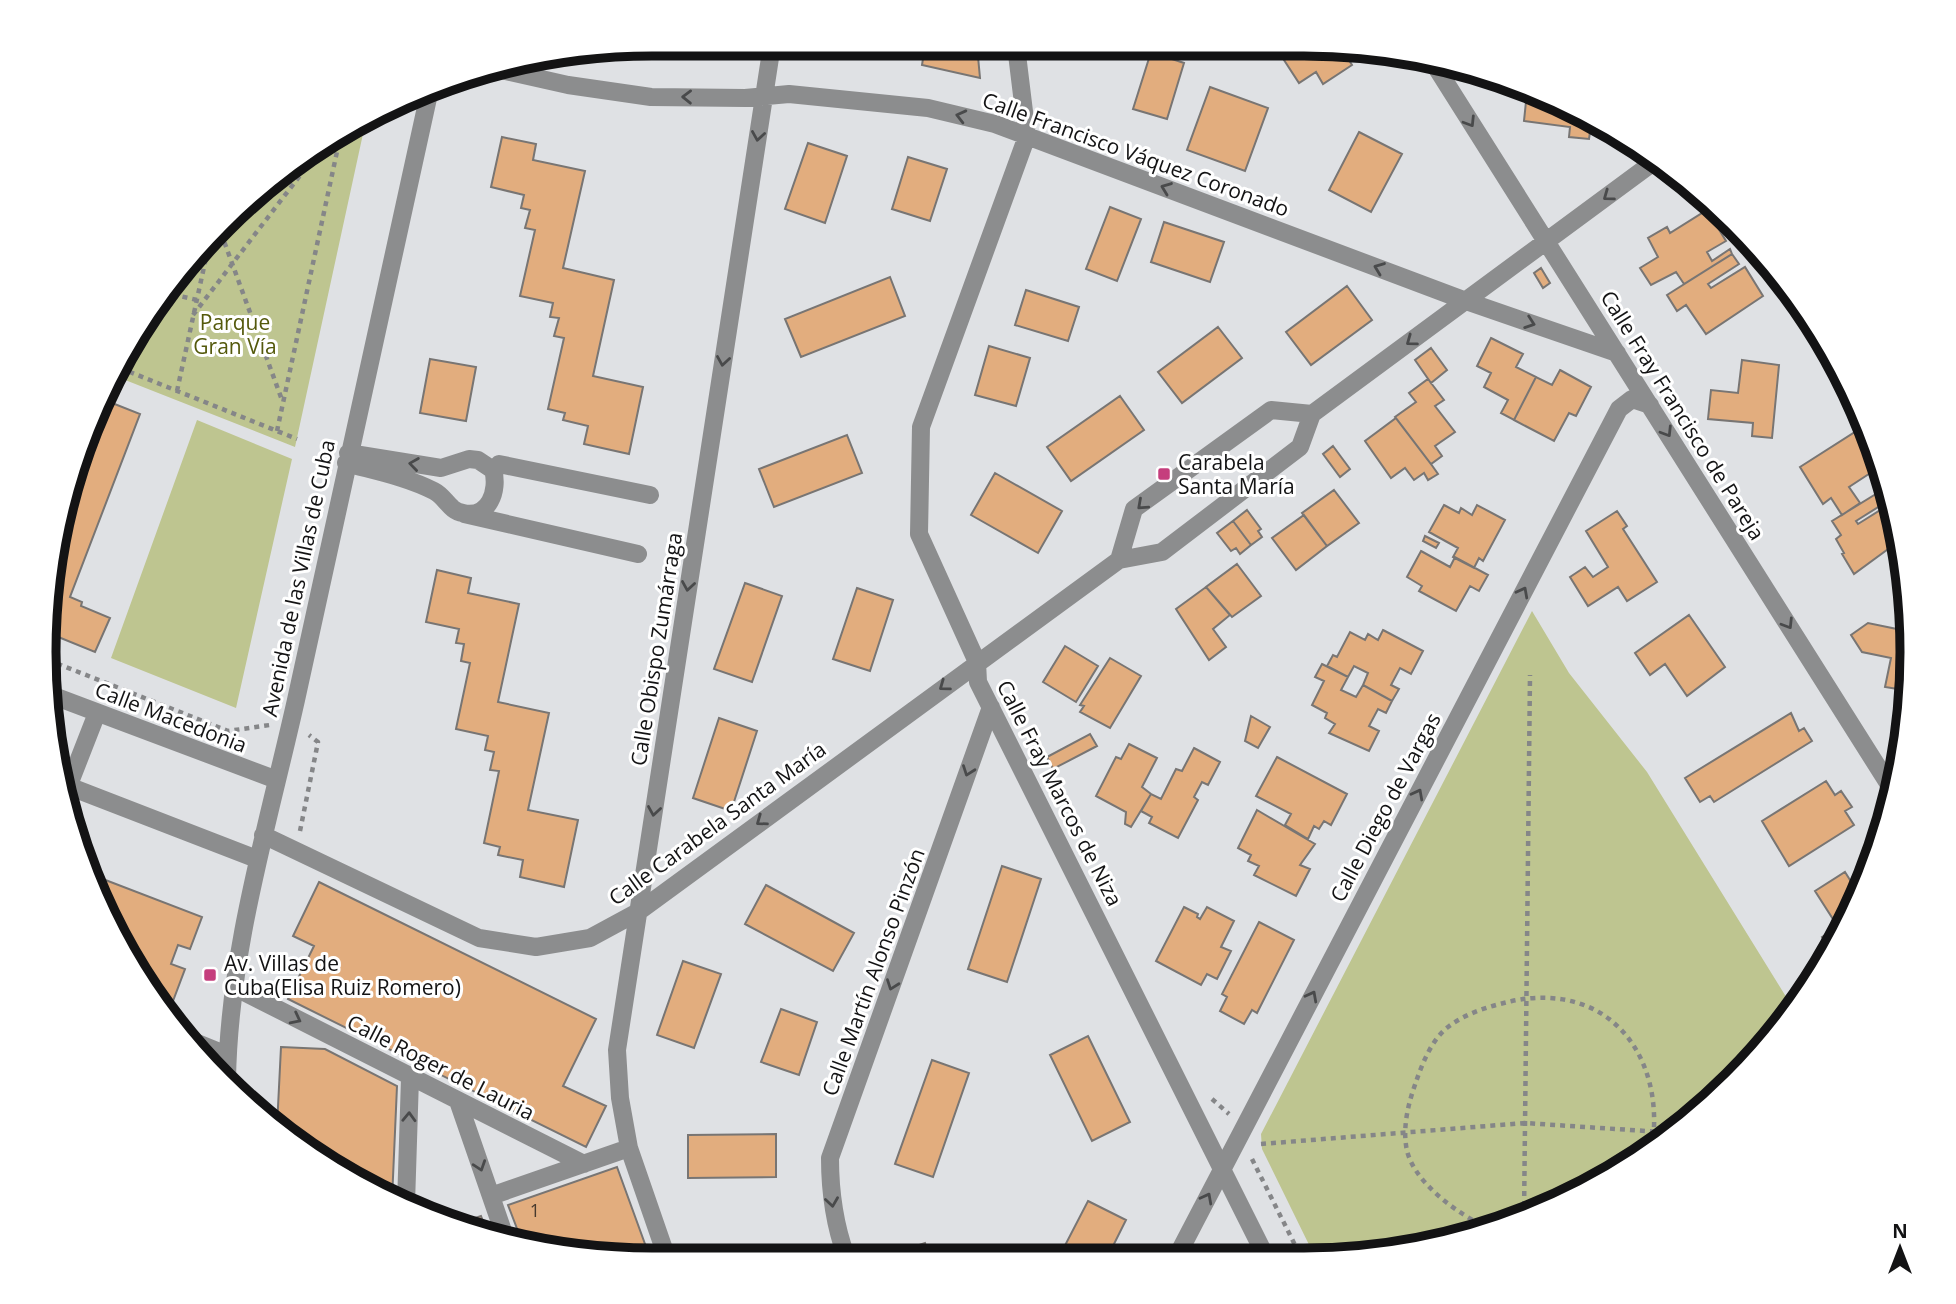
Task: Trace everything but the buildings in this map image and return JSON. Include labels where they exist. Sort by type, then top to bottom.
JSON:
[{"type":"street","name":"Calle Obispo Zumárraga","points":[[664,1248],[629,1149],[620,1098],[617,1050],[770,56]]},
{"type":"street","name":"Calle Fray Marcos de Niza","points":[[1017,56],[1027,136],[921,427],[919,534],[977,662],[978,682],[1262,1248]]},
{"type":"street","name":"Calle Fray Francisco de Pareja","points":[[1439,71],[1886,779]]},
{"type":"street","name":"Calle Francisco Váquez Coronado","points":[[512,73],[568,85],[651,97],[744,98],[765,94],[928,107],[995,124],[1466,301],[1617,353]]},
{"type":"street","name":"Avenida de las Villas de Cuba","points":[[227,1069],[236,988],[257,859],[428,100]]},
{"type":"street","points":[[1119,560],[1134,509],[1271,410],[1312,414],[1649,166]]},
{"type":"street","name":"Calle Diego de Vargas","points":[[1181,1248],[1619,409],[1632,399],[1650,405]]},
{"type":"street","name":"Calle Carabela Santa María","points":[[263,835],[479,938],[536,947],[590,938],[638,912],[1119,560],[1162,552],[1300,447],[1312,414]]},
{"type":"street","points":[[347,458],[441,468],[460,459],[478,460],[492,470],[496,489],[488,505],[471,514],[461,513]]},
{"type":"street","points":[[347,458],[434,491],[451,508],[461,513],[638,554]]},
{"type":"street","points":[[499,464],[650,495]]},
{"type":"street","name":"Calle Macedonia","points":[[58,698],[276,780]]},
{"type":"street","name":"Calle Martín Alonso Pinzón","points":[[844,1248],[832,1204],[830,1158],[991,707]]},
{"type":"street","points":[[70,780],[97,713]]},
{"type":"street","points":[[73,792],[257,859]]},
{"type":"street","name":"Calle Roger de Lauria","points":[[236,988],[584,1164]]},
{"type":"street","points":[[205,1046],[227,1055]]},
{"type":"street","points":[[406,1195],[411,1078]]},
{"type":"street","points":[[458,1101],[502,1229]]},
{"type":"street","points":[[491,1196],[629,1149]]},
{"type":"path","points":[[276,431],[338,146]]},
{"type":"path","points":[[193,315],[308,165]]},
{"type":"path","points":[[223,239],[283,401]]},
{"type":"path","points":[[177,391],[206,257]]},
{"type":"path","points":[[175,295],[197,300]]},
{"type":"path","points":[[128,368],[129,372],[297,439]]},
{"type":"path","points":[[56,663],[228,732],[269,725]]},
{"type":"path","points":[[1524,1206],[1530,676]]},
{"type":"path","points":[[298,841],[318,742],[311,735]]},
{"type":"path","points":[[1478,1222],[1457,1209],[1424,1180],[1406,1148],[1405,1132],[1420,1069],[1446,1028],[1469,1014],[1527,998],[1553,998],[1579,1004],[1603,1016],[1623,1032],[1639,1053],[1650,1077],[1656,1103],[1654,1134]]},
{"type":"path","points":[[1261,1144],[1525,1123],[1660,1130]]},
{"type":"path","points":[[1251,1156],[1297,1248]]},
{"type":"green space","name":"Parque Gran Vía","points":[[364,131],[295,447],[122,379],[156,321],[179,289],[231,231],[289,179]]},
{"type":"green space","points":[[197,420],[292,459],[236,708],[111,658]]},
{"type":"green space","points":[[1532,611],[1569,673],[1647,772],[1788,1000],[1752,1045],[1725,1073],[1667,1125],[1635,1148],[1568,1187],[1532,1203],[1458,1228],[1382,1243],[1311,1248],[1262,1149],[1261,1134]]},
{"type":"place","name":"Carabela Santa María","points":[[1164,474]]},
{"type":"place","name":"Av. Villas de Cuba(Elisa Ruiz Romero)","points":[[210,975]]}]
